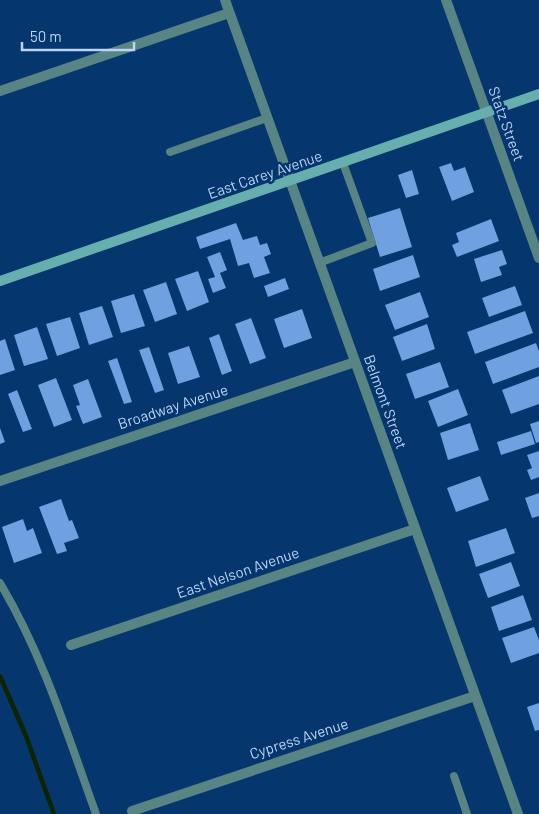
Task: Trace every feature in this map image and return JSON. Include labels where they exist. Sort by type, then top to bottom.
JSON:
[{"type":"main road","name":"East Carey Avenue","points":[[0,281],[290,182],[539,94]]},
{"type":"street","name":"Belmont Street","points":[[225,0],[518,814]]},
{"type":"street","name":"Statz Street","points":[[446,0],[539,258]]},
{"type":"street","points":[[0,91],[229,13]]},
{"type":"street","name":"Broadway Avenue","points":[[0,480],[355,362]]},
{"type":"street","name":"East Nelson Avenue","points":[[71,645],[415,528]]},
{"type":"street","name":"Cypress Avenue","points":[[132,811],[475,696]]},
{"type":"lane","points":[[170,152],[267,118]]},
{"type":"lane","points":[[319,263],[372,243],[343,163]]},
{"type":"lane","points":[[0,583],[50,684],[96,814]]},
{"type":"lane","points":[[454,776],[467,814]]},
{"type":"building","points":[[451,163],[454,171],[465,167],[474,192],[452,201],[439,167]]},
{"type":"building","points":[[412,170],[419,194],[406,198],[398,175]]},
{"type":"building","points":[[400,208],[412,247],[380,257],[368,218]]},
{"type":"building","points":[[491,219],[499,241],[457,257],[452,245],[459,242],[456,233]]},
{"type":"building","points":[[236,223],[243,240],[257,236],[260,245],[267,243],[271,254],[264,257],[270,273],[254,278],[249,263],[238,266],[230,239],[200,249],[196,237]]},
{"type":"building","points":[[502,250],[507,264],[499,267],[502,275],[481,282],[474,259]]},
{"type":"building","points":[[220,252],[227,270],[220,273],[226,288],[213,293],[208,279],[215,277],[207,257]]},
{"type":"building","points":[[413,255],[420,277],[380,291],[373,269]]},
{"type":"building","points":[[198,271],[209,302],[187,311],[175,279]]},
{"type":"building","points":[[285,278],[289,289],[268,297],[264,286]]},
{"type":"building","points":[[166,282],[177,314],[155,322],[143,290]]},
{"type":"building","points":[[515,286],[522,305],[489,317],[482,298]]},
{"type":"building","points":[[420,292],[429,317],[395,330],[385,305]]},
{"type":"building","points":[[134,294],[145,326],[121,333],[111,301]]},
{"type":"building","points":[[102,306],[113,337],[89,345],[79,313]]},
{"type":"building","points":[[302,309],[312,338],[284,348],[274,319]]},
{"type":"building","points":[[525,311],[533,333],[475,354],[467,332]]},
{"type":"building","points":[[70,317],[80,348],[57,356],[46,324]]},
{"type":"building","points":[[251,318],[266,358],[250,364],[235,324]]},
{"type":"building","points":[[427,324],[435,349],[402,361],[393,337]]},
{"type":"building","points":[[37,327],[48,359],[24,366],[14,335]]},
{"type":"building","points":[[219,334],[232,371],[222,375],[209,338]]},
{"type":"building","points":[[5,339],[15,370],[0,375],[0,341]]},
{"type":"building","points":[[536,343],[539,351],[539,367],[493,384],[485,362]]},
{"type":"building","points":[[189,346],[200,377],[178,384],[168,353]]},
{"type":"building","points":[[149,347],[164,390],[155,393],[139,350]]},
{"type":"building","points":[[117,358],[132,402],[124,404],[108,361]]},
{"type":"building","points":[[440,362],[449,387],[415,399],[406,374]]},
{"type":"building","points":[[539,376],[539,404],[511,414],[502,390]]},
{"type":"building","points":[[56,378],[72,420],[54,427],[38,385]]},
{"type":"building","points":[[88,379],[102,417],[83,424],[76,406],[80,405],[73,385]]},
{"type":"building","points":[[458,389],[468,415],[438,427],[428,401]]},
{"type":"building","points":[[17,390],[32,429],[23,432],[8,394]]},
{"type":"building","points":[[539,421],[539,442],[536,443],[530,424]]},
{"type":"building","points":[[470,423],[479,450],[448,460],[440,433]]},
{"type":"building","points":[[0,428],[5,442],[0,444]]},
{"type":"building","points":[[531,431],[535,444],[501,455],[497,442]]},
{"type":"building","points":[[539,451],[539,477],[531,480],[527,470],[532,468],[527,455]]},
{"type":"building","points":[[480,476],[489,500],[456,512],[447,488]]},
{"type":"building","points":[[539,493],[539,516],[532,518],[525,498]]},
{"type":"building","points":[[61,499],[69,521],[72,520],[79,538],[64,543],[67,551],[57,554],[39,507]]},
{"type":"building","points":[[23,519],[27,531],[33,528],[42,553],[14,563],[2,527]]},
{"type":"building","points":[[506,528],[515,553],[476,567],[468,541]]},
{"type":"building","points":[[511,562],[520,586],[488,598],[479,574]]},
{"type":"building","points":[[523,595],[532,620],[499,631],[491,607]]},
{"type":"building","points":[[534,627],[539,640],[539,653],[511,663],[502,638]]},
{"type":"building","points":[[539,703],[539,730],[535,731],[527,707]]},
{"type":"waterway","points":[[0,676],[26,736],[54,814]]}]
